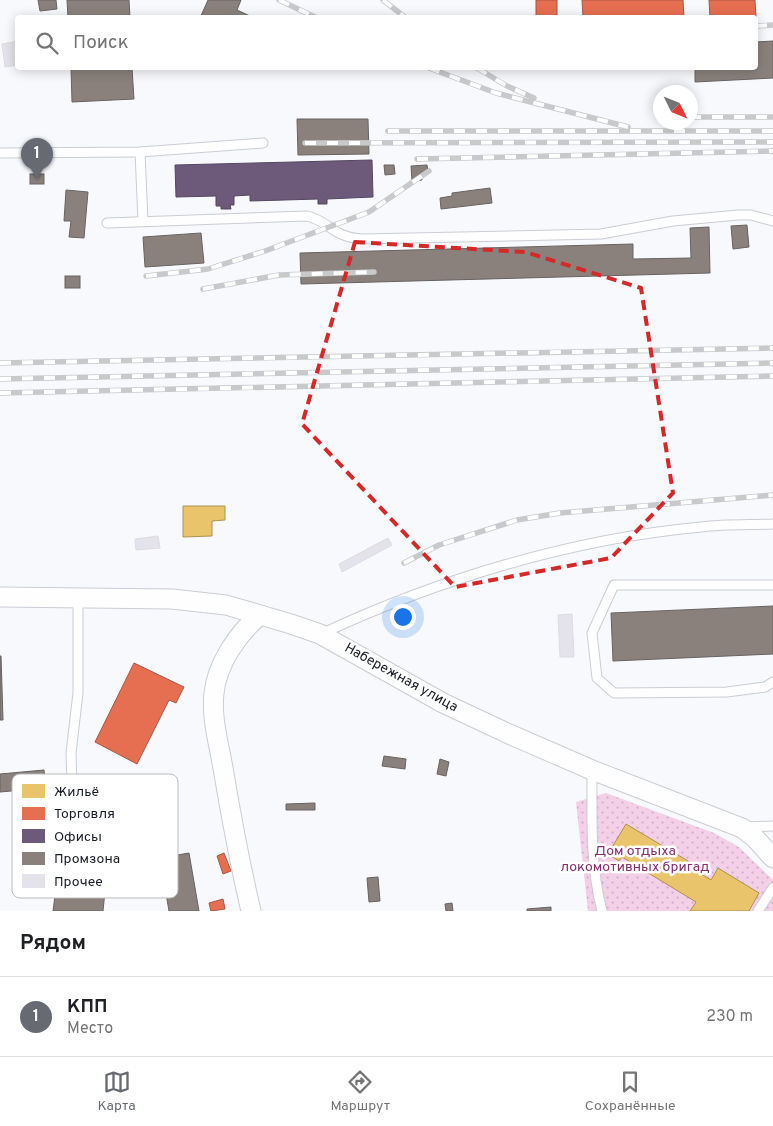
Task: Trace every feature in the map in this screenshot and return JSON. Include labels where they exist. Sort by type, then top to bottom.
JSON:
[{"type":"street","name":"Набережная улица","points":[[0,597],[172,598],[226,606],[320,634],[442,703],[592,770],[742,828],[755,838],[773,858]]},
{"type":"street","points":[[252,911],[233,829],[216,724],[214,692],[217,678],[231,650],[249,624],[260,615]]},
{"type":"lane","points":[[0,153],[140,152],[263,142]]},
{"type":"lane","points":[[140,152],[143,221]]},
{"type":"lane","points":[[107,223],[307,216],[315,218],[331,231],[350,238],[361,238],[600,234],[673,221],[738,215],[751,215],[773,221]]},
{"type":"lane","points":[[320,634],[456,581],[546,554],[702,526],[773,524]]},
{"type":"lane","points":[[773,584],[614,585],[592,633],[597,678],[614,693],[727,692],[765,687],[773,682]]},
{"type":"lane","points":[[72,774],[71,753],[78,694],[78,597]]},
{"type":"lane","points":[[592,770],[596,889],[602,911]]},
{"type":"lane","points":[[742,828],[773,826]]},
{"type":"lane","points":[[758,911],[773,888]]},
{"type":"highlighted area","points":[[355,242],[525,252],[641,288],[673,493],[611,558],[455,587],[302,424]]},
{"type":"green space","name":"Дом отдыха локомотивных бригад","points":[[606,793],[714,833],[739,847],[773,880],[773,911],[588,911],[576,802]]},
{"type":"building: Жильё","points":[[183,506],[225,506],[225,520],[212,521],[212,536],[183,537]]},
{"type":"building: Жильё","points":[[626,824],[693,864],[691,868],[711,880],[718,868],[759,893],[749,911],[690,911],[696,902],[622,857],[619,861],[608,854]]},
{"type":"building: Торговля","points":[[536,0],[557,0],[557,15],[536,15]]},
{"type":"building: Торговля","points":[[582,0],[683,0],[684,15],[583,15]]},
{"type":"building: Торговля","points":[[709,0],[755,0],[756,15],[710,15]]},
{"type":"building: Торговля","points":[[134,663],[184,687],[176,703],[169,700],[137,764],[95,742]]},
{"type":"building: Торговля","points":[[224,853],[231,871],[223,874],[217,856]]},
{"type":"building: Торговля","points":[[223,899],[225,909],[211,911],[209,903]]},
{"type":"building: Офисы","points":[[372,160],[373,197],[327,199],[327,204],[318,204],[318,199],[250,201],[250,195],[234,196],[234,205],[230,205],[231,209],[221,209],[221,206],[216,206],[216,196],[176,197],[175,165]]},
{"type":"building: Промзона","points":[[38,0],[56,0],[57,9],[40,11]]},
{"type":"building: Промзона","points":[[67,0],[129,0],[130,15],[68,15]]},
{"type":"building: Промзона","points":[[208,0],[241,0],[237,10],[248,15],[201,15]]},
{"type":"building: Промзона","points":[[773,41],[773,78],[695,82],[695,70],[758,70],[758,42]]},
{"type":"building: Промзона","points":[[71,70],[132,70],[134,99],[72,102]]},
{"type":"building: Промзона","points":[[297,119],[368,119],[369,154],[298,155]]},
{"type":"building: Промзона","points":[[384,165],[394,165],[395,174],[385,175]]},
{"type":"building: Промзона","points":[[427,165],[428,172],[421,172],[422,180],[412,181],[411,166]]},
{"type":"building: Промзона","points":[[30,174],[44,174],[44,184],[30,184]]},
{"type":"building: Промзона","points":[[490,188],[492,203],[441,209],[440,198],[452,196],[452,193]]},
{"type":"building: Промзона","points":[[66,190],[88,192],[84,238],[69,237],[71,221],[64,221]]},
{"type":"building: Промзона","points":[[747,225],[749,247],[733,249],[731,226]]},
{"type":"building: Промзона","points":[[709,227],[710,273],[301,284],[300,253],[633,244],[633,259],[691,258],[690,228]]},
{"type":"building: Промзона","points":[[201,233],[204,263],[145,267],[143,237]]},
{"type":"building: Промзона","points":[[65,276],[80,276],[80,288],[65,288]]},
{"type":"building: Промзона","points":[[773,606],[773,654],[613,661],[611,613]]},
{"type":"building: Промзона","points":[[1,656],[3,720],[0,720]]},
{"type":"building: Промзона","points":[[384,756],[406,759],[405,769],[382,766]]},
{"type":"building: Промзона","points":[[440,759],[449,762],[446,776],[437,774]]},
{"type":"building: Промзона","points":[[44,770],[44,774],[12,774],[12,791],[0,792],[0,774]]},
{"type":"building: Промзона","points":[[315,803],[315,810],[286,810],[286,804]]},
{"type":"building: Промзона","points":[[189,853],[199,911],[169,911],[167,898],[178,898],[178,855]]},
{"type":"building: Промзона","points":[[378,877],[380,901],[369,902],[367,878]]},
{"type":"building: Промзона","points":[[55,898],[104,898],[103,911],[53,911]]},
{"type":"building: Промзона","points":[[452,903],[453,911],[446,911],[445,904]]},
{"type":"building: Промзона","points":[[551,907],[551,911],[527,911],[527,909]]},
{"type":"building: Прочее","points":[[15,42],[15,65],[5,67],[2,44]]},
{"type":"building: Прочее","points":[[158,536],[160,548],[136,550],[135,539]]},
{"type":"building: Прочее","points":[[388,538],[392,545],[342,572],[339,564]]},
{"type":"building: Прочее","points":[[572,614],[574,657],[560,657],[558,615]]},
{"type":"railway","points":[[279,0],[311,15]]},
{"type":"railway","points":[[383,0],[402,15]]},
{"type":"railway","points":[[758,26],[773,25]]},
{"type":"railway","points":[[434,70],[496,93],[628,127]]},
{"type":"railway","points":[[480,70],[507,86],[534,98]]},
{"type":"railway","points":[[698,117],[773,117]]},
{"type":"railway","points":[[388,131],[773,131]]},
{"type":"railway","points":[[305,143],[773,142]]},
{"type":"railway","points":[[417,159],[773,151]]},
{"type":"railway","points":[[146,276],[208,269],[265,251],[369,212],[429,171]]},
{"type":"railway","points":[[203,289],[279,275],[374,272]]},
{"type":"railway","points":[[0,363],[773,348]]},
{"type":"railway","points":[[0,379],[773,363]]},
{"type":"railway","points":[[0,393],[773,376]]},
{"type":"railway","points":[[404,563],[439,545],[517,520],[560,513],[773,495]]},
{"type":"place","name":"КПП","points":[[37,179]]}]
